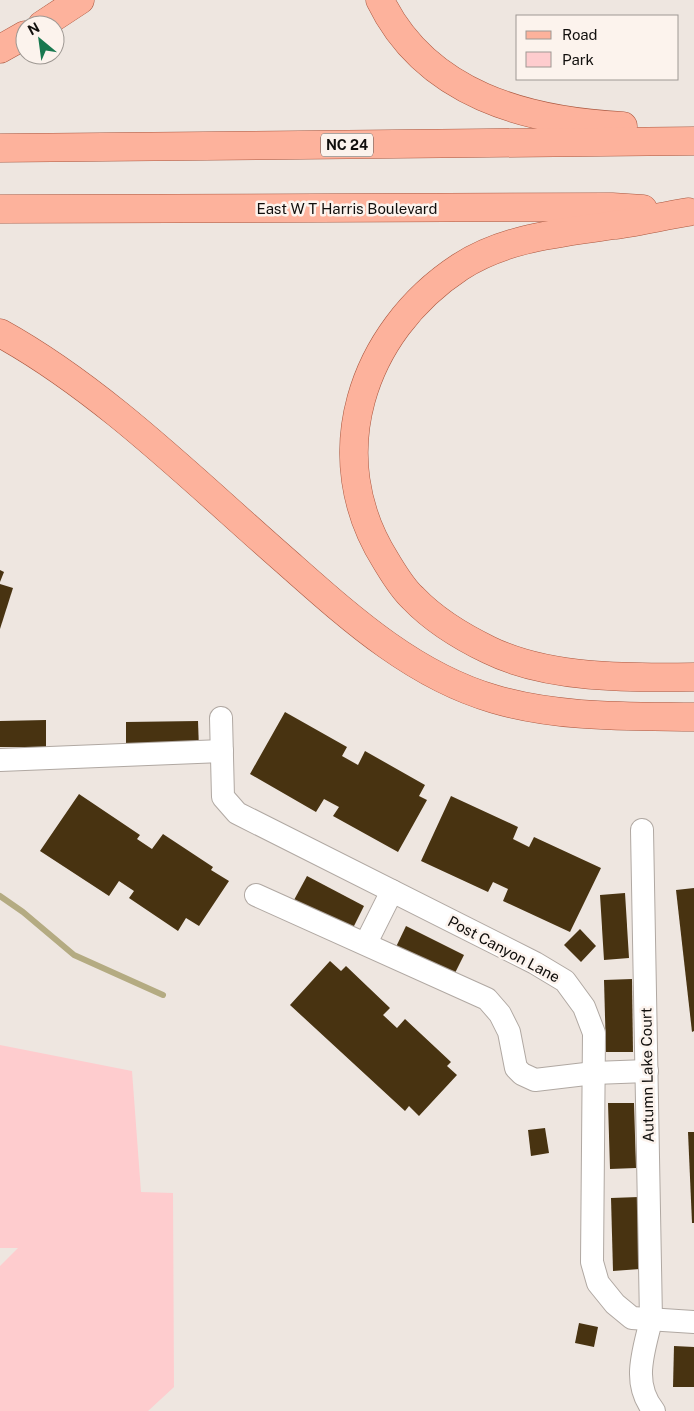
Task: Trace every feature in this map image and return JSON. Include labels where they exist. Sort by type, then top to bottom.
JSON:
[{"type":"main road","points":[[57,15],[80,0]]},
{"type":"main road","points":[[380,0],[398,29],[436,69],[490,102],[550,119],[594,124],[694,130]]},
{"type":"main road","points":[[0,49],[15,41]]},
{"type":"main road","name":"NC 24","points":[[0,148],[694,141]]},
{"type":"main road","name":"East W T Harris Boulevard","points":[[0,209],[612,207],[691,212]]},
{"type":"main road","points":[[691,212],[521,241],[462,266],[412,306],[392,331],[374,360],[364,386],[358,412],[354,445],[360,503],[372,537],[395,575],[412,598],[438,620],[492,651],[536,666],[642,678],[694,677]]},
{"type":"main road","points":[[0,333],[58,369],[121,418],[337,607],[378,640],[416,664],[456,685],[492,698],[535,709],[588,714],[694,717]]},
{"type":"lane","name":"Post Canyon Lane","points":[[221,718],[223,798],[237,813],[535,963],[565,981],[584,1007],[594,1033],[592,1262],[598,1283],[615,1304],[632,1318],[694,1322]]},
{"type":"lane","points":[[0,760],[222,752]]},
{"type":"lane","name":"Autumn Lake Court","points":[[642,830],[651,1320],[640,1369],[644,1397],[654,1411]]},
{"type":"lane","points":[[366,943],[392,891]]},
{"type":"lane","points":[[256,895],[487,999],[500,1014],[509,1032],[516,1068],[522,1074],[535,1080],[594,1073],[647,1071]]},
{"type":"green space","points":[[0,1045],[132,1071],[141,1192],[173,1193],[174,1387],[148,1411],[0,1411],[0,1266],[18,1248],[0,1248]]},
{"type":"building","points":[[0,570],[4,572],[0,582]]},
{"type":"building","points":[[0,584],[13,588],[0,629]]},
{"type":"building","points":[[285,712],[347,747],[342,756],[358,765],[365,751],[425,785],[419,796],[427,800],[398,852],[333,816],[339,807],[324,799],[316,812],[250,774]]},
{"type":"building","points":[[46,720],[46,747],[0,747],[0,721]]},
{"type":"building","points":[[198,721],[199,749],[126,750],[126,722]]},
{"type":"building","points":[[79,794],[140,835],[137,839],[152,849],[163,834],[213,867],[211,870],[229,881],[199,926],[186,918],[178,931],[129,898],[134,891],[119,881],[109,896],[40,851]]},
{"type":"building","points":[[451,796],[518,827],[513,839],[529,847],[534,837],[601,868],[570,932],[503,901],[508,889],[493,882],[488,892],[421,861]]},
{"type":"building","points":[[307,876],[364,906],[352,930],[294,900]]},
{"type":"building","points":[[694,888],[694,1031],[692,1032],[676,890]]},
{"type":"building","points":[[625,893],[629,958],[604,960],[600,895]]},
{"type":"building","points":[[406,926],[464,955],[453,977],[395,949]]},
{"type":"building","points":[[580,929],[596,946],[581,962],[564,945]]},
{"type":"building","points":[[330,961],[341,971],[346,966],[390,1008],[383,1015],[397,1028],[405,1019],[451,1062],[447,1066],[457,1075],[419,1116],[409,1106],[405,1111],[290,1005]]},
{"type":"building","points":[[632,979],[633,1052],[606,1052],[604,980]]},
{"type":"building","points":[[608,1103],[634,1103],[636,1168],[610,1169]]},
{"type":"building","points":[[545,1128],[549,1153],[531,1156],[528,1130]]},
{"type":"building","points":[[688,1132],[694,1132],[694,1223],[692,1223]]},
{"type":"building","points":[[639,1197],[640,1269],[613,1271],[611,1198]]},
{"type":"building","points":[[579,1323],[598,1327],[594,1347],[575,1343]]},
{"type":"building","points":[[674,1346],[694,1347],[694,1387],[673,1387]]},
{"type":"waterway","points":[[0,896],[23,912],[74,955],[163,995]]}]
